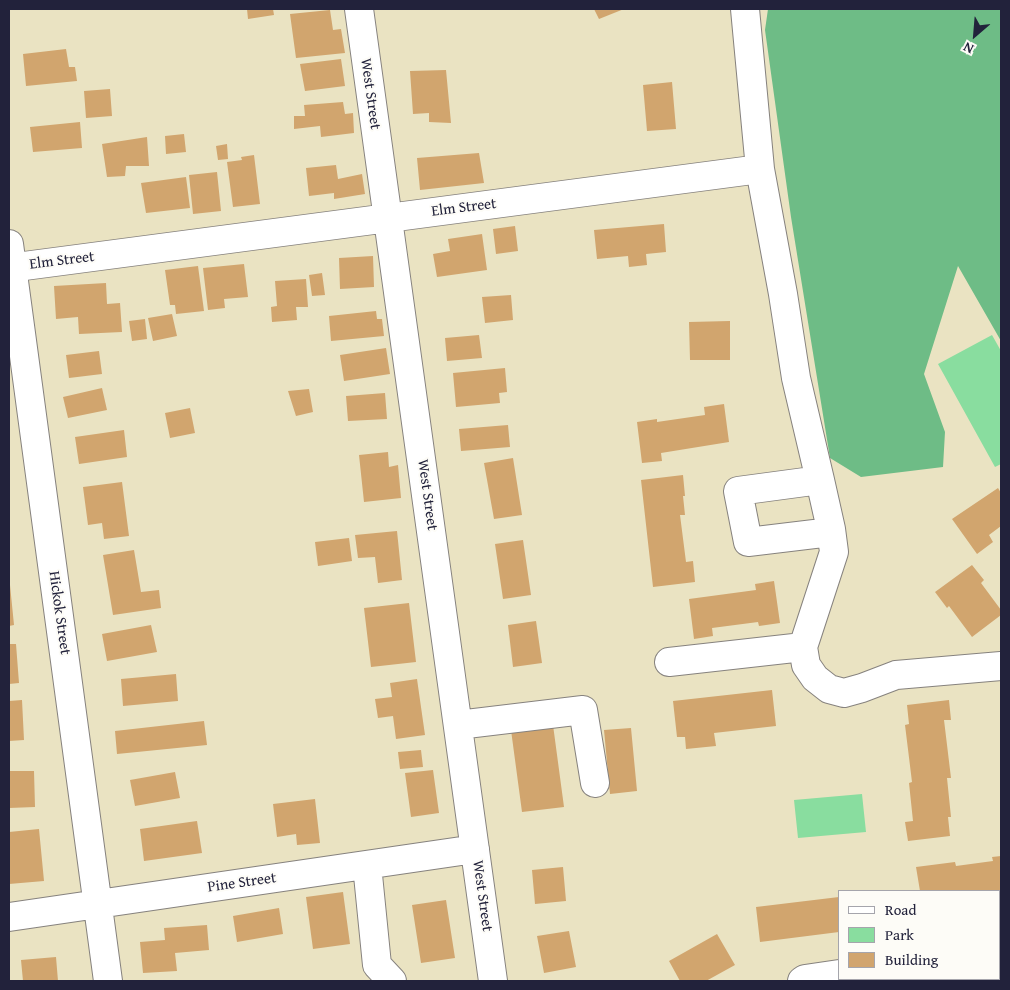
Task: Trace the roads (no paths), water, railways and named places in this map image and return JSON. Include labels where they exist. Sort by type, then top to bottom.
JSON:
[{"type":"street","name":"West Street","points":[[359,9],[493,981]]},
{"type":"street","points":[[745,9],[760,169],[796,378],[820,480],[834,552],[804,647],[806,665],[814,678],[829,689],[844,693],[896,675],[1001,673]]},
{"type":"street","name":"Elm Street","points":[[10,260],[388,218],[760,169]]},
{"type":"street","name":"Hickok Street","points":[[10,260],[108,981]]},
{"type":"street","points":[[820,480],[738,490],[748,542],[831,532]]},
{"type":"street","points":[[668,662],[804,647]]},
{"type":"street","points":[[458,725],[583,710],[595,783]]},
{"type":"street","name":"Pine Street","points":[[9,918],[475,849]]},
{"type":"street","points":[[367,865],[377,965],[392,981]]},
{"type":"street","points":[[802,981],[838,974]]}]
